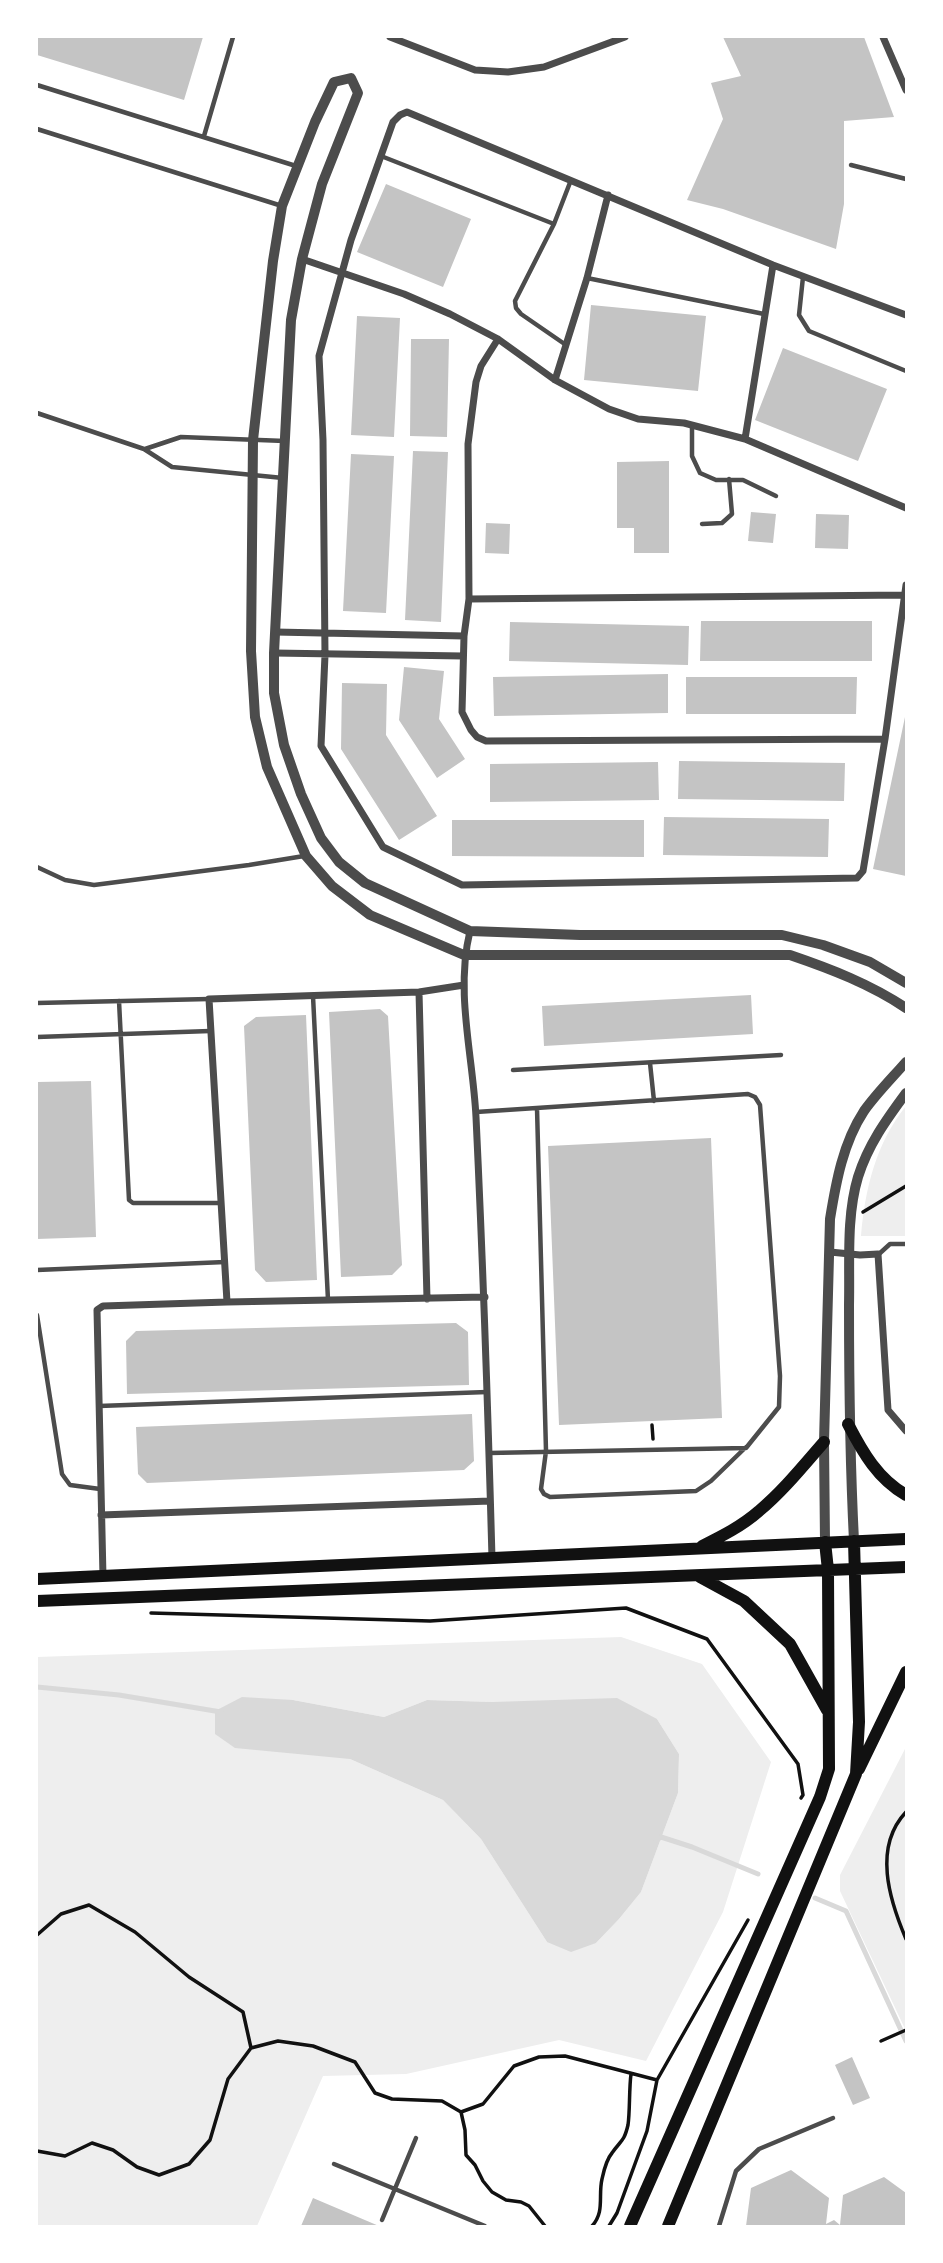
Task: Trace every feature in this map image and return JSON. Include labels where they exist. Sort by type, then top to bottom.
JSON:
[{"type":"main road","points":[[848,1424],[865,1458],[895,1489],[906,1495]]},
{"type":"main road","points":[[698,1548],[737,1528],[758,1512],[785,1487],[824,1442]]},
{"type":"main road","points":[[37,1579],[906,1539]]},
{"type":"main road","points":[[854,1541],[859,1722],[856,1774]]},
{"type":"main road","points":[[630,2226],[820,1797],[829,1769],[828,1570],[825,1542]]},
{"type":"main road","points":[[37,1601],[906,1567]]},
{"type":"main road","points":[[699,1577],[744,1601],[790,1644],[829,1713]]},
{"type":"main road","points":[[668,2226],[856,1774],[906,1672]]},
{"type":"street","points":[[390,37],[475,69],[508,72],[544,67],[625,37]]},
{"type":"street","points":[[883,37],[906,90]]},
{"type":"street","points":[[906,983],[870,962],[823,945],[782,935],[580,936],[470,932],[365,883],[339,862],[321,838],[301,794],[284,745],[274,693],[274,653],[291,320],[302,259],[322,184],[358,93],[351,78],[334,82],[282,206],[273,261],[253,440],[251,650],[255,717],[267,767],[306,856],[331,886],[370,915],[464,955],[790,956],[833,970],[878,990],[906,1008]]},
{"type":"street","points":[[906,315],[773,265],[407,112],[400,114],[393,122],[351,240],[319,356],[323,440],[325,655],[321,746],[383,847],[462,886],[857,878],[863,872],[906,585]]},
{"type":"street","points":[[555,380],[587,278],[608,195]]},
{"type":"street","points":[[302,259],[404,294],[450,314],[498,339],[555,380],[609,409],[638,419],[684,423],[745,439],[906,508]]},
{"type":"street","points":[[745,439],[773,265]]},
{"type":"street","points":[[498,339],[481,366],[476,382],[468,444],[469,599],[464,636],[462,712],[477,737],[486,741],[885,739]]},
{"type":"street","points":[[469,599],[906,596]]},
{"type":"street","points":[[275,632],[464,636]]},
{"type":"street","points":[[274,653],[463,656]]},
{"type":"street","points":[[470,932],[464,955],[464,985],[476,1112],[485,1297],[492,1558]]},
{"type":"street","points":[[227,1301],[209,999],[419,992],[464,985]]},
{"type":"street","points":[[419,992],[427,1299]]},
{"type":"street","points":[[825,1542],[824,1442],[830,1219],[835,1189],[851,1133],[864,1110],[906,1062]]},
{"type":"street","points":[[854,1541],[848,1424],[850,1253],[854,1197],[869,1147],[906,1094]]},
{"type":"street","points":[[830,1252],[878,1254],[888,1410],[906,1430]]},
{"type":"street","points":[[103,1577],[97,1310],[103,1306],[227,1301],[485,1297]]},
{"type":"street","points":[[101,1515],[491,1501]]},
{"type":"lane","points":[[204,136],[233,37]]},
{"type":"lane","points":[[37,85],[298,166]]},
{"type":"lane","points":[[37,130],[282,206]]},
{"type":"lane","points":[[381,156],[554,224]]},
{"type":"lane","points":[[851,165],[906,178]]},
{"type":"lane","points":[[567,345],[521,314],[515,301],[554,224],[571,180]]},
{"type":"lane","points":[[803,277],[799,315],[808,331],[906,371]]},
{"type":"lane","points":[[587,278],[764,314]]},
{"type":"lane","points":[[37,413],[144,449],[172,467],[283,478]]},
{"type":"lane","points":[[692,426],[692,456],[700,473],[716,480],[743,480],[776,496]]},
{"type":"lane","points":[[144,449],[181,437],[285,441]]},
{"type":"lane","points":[[702,524],[722,523],[732,514],[729,479]]},
{"type":"lane","points":[[37,867],[65,880],[94,885],[306,856]]},
{"type":"lane","points":[[313,996],[328,1300]]},
{"type":"lane","points":[[37,1003],[209,999]]},
{"type":"lane","points":[[119,1000],[129,1200],[133,1203],[174,1205],[221,1203]]},
{"type":"lane","points":[[37,1037],[210,1031]]},
{"type":"lane","points":[[513,1070],[781,1055]]},
{"type":"lane","points":[[650,1063],[653,1101]]},
{"type":"lane","points":[[476,1112],[748,1094],[755,1097],[760,1105],[780,1376],[779,1407],[746,1447],[711,1481],[696,1491],[550,1497],[541,1489],[546,1451],[537,1108]]},
{"type":"lane","points":[[878,1254],[890,1244],[906,1244]]},
{"type":"lane","points":[[37,1270],[225,1262]]},
{"type":"lane","points":[[37,1315],[62,1474],[70,1485],[100,1489]]},
{"type":"lane","points":[[98,1406],[487,1392]]},
{"type":"lane","points":[[489,1453],[746,1447]]},
{"type":"lane","points":[[719,2226],[736,2171],[759,2148],[834,2118]]},
{"type":"lane","points":[[382,2220],[416,2138]]},
{"type":"lane","points":[[334,2164],[485,2226]]},
{"type":"path","points":[[876,1204],[906,1186]]},
{"type":"path","points":[[652,1425],[653,1437]]},
{"type":"path","points":[[147,1613],[430,1621],[626,1608],[707,1639],[799,1764],[803,1794],[799,1805]]},
{"type":"path","points":[[906,1812],[892,1829],[887,1860],[888,1885],[906,1939]]},
{"type":"path","points":[[37,1935],[61,1914],[89,1905],[135,1932],[189,1977],[243,2012],[251,2048]]},
{"type":"path","points":[[610,2226],[647,2131],[657,2080],[749,1918]]},
{"type":"path","points":[[881,2041],[906,2030]]},
{"type":"path","points":[[37,2151],[65,2156],[92,2143],[113,2150],[137,2167],[159,2175],[190,2164],[210,2140],[228,2080],[251,2048],[278,2040],[313,2046],[355,2062],[375,2093],[392,2099],[442,2101],[461,2112],[466,2155],[475,2165],[483,2182],[492,2192],[506,2200],[529,2206],[545,2226]]},
{"type":"path","points":[[461,2112],[483,2104],[514,2066],[539,2057],[565,2056],[657,2080]]},
{"type":"path","points":[[592,2226],[598,2220],[602,2204],[601,2182],[610,2154],[624,2140],[629,2120],[631,2074]]},
{"type":"shaded area","points":[[906,1106],[906,1236],[861,1236],[874,1167],[887,1135]]},
{"type":"shaded area","points":[[621,1637],[702,1664],[771,1762],[723,1912],[646,2061],[559,2040],[406,2074],[323,2076],[257,2226],[37,2226],[37,1657]],"holes":[[[293,1700],[384,1717],[427,1700],[493,1702],[657,1719],[679,1754],[678,1793],[641,1892],[596,1943],[547,1942],[481,1839],[443,1800],[350,1759]]]},
{"type":"shaded area","points":[[242,1697],[293,1700],[384,1717],[427,1700],[493,1702],[617,1698],[657,1719],[679,1754],[678,1793],[641,1892],[596,1943],[571,1952],[547,1942],[481,1839],[443,1800],[350,1759],[235,1748],[215,1734],[215,1711]]},
{"type":"shaded area","points":[[906,1747],[906,2031],[840,1891],[840,1875]]},
{"type":"building","points":[[37,37],[203,37],[184,100],[37,55]]},
{"type":"building","points":[[723,37],[864,37],[894,117],[844,121],[844,204],[836,249],[723,209],[687,200],[723,119],[711,83],[741,76]]},
{"type":"building","points":[[386,184],[471,219],[443,287],[357,252]]},
{"type":"building","points":[[591,305],[706,316],[698,391],[584,380]]},
{"type":"building","points":[[357,316],[400,318],[394,437],[351,435]]},
{"type":"building","points":[[411,339],[449,339],[447,437],[410,436]]},
{"type":"building","points":[[783,348],[887,389],[858,461],[755,420]]},
{"type":"building","points":[[413,451],[448,452],[441,622],[405,620]]},
{"type":"building","points":[[351,454],[394,456],[386,613],[343,611]]},
{"type":"building","points":[[669,461],[669,553],[634,553],[634,528],[617,528],[617,462]]},
{"type":"building","points":[[751,512],[776,514],[773,543],[748,541]]},
{"type":"building","points":[[816,514],[849,515],[848,549],[815,548]]},
{"type":"building","points":[[486,523],[510,524],[509,554],[485,553]]},
{"type":"building","points":[[701,621],[872,621],[872,661],[700,661]]},
{"type":"building","points":[[510,622],[689,626],[688,665],[509,661]]},
{"type":"building","points":[[404,667],[444,671],[439,719],[465,759],[437,778],[399,720]]},
{"type":"building","points":[[668,674],[668,713],[494,716],[493,677]]},
{"type":"building","points":[[686,677],[857,677],[856,714],[686,714]]},
{"type":"building","points":[[342,683],[387,684],[386,735],[437,816],[399,840],[341,749]]},
{"type":"building","points":[[906,717],[906,876],[873,869]]},
{"type":"building","points":[[679,761],[845,763],[844,801],[678,799]]},
{"type":"building","points":[[658,762],[659,800],[490,802],[490,764]]},
{"type":"building","points":[[664,817],[829,819],[828,857],[663,855]]},
{"type":"building","points":[[452,820],[644,820],[644,857],[452,856]]},
{"type":"building","points":[[751,995],[753,1034],[544,1046],[542,1006]]},
{"type":"building","points":[[380,1009],[388,1016],[402,1265],[392,1275],[341,1277],[329,1012]]},
{"type":"building","points":[[306,1015],[317,1280],[266,1282],[255,1270],[244,1026],[256,1017]]},
{"type":"building","points":[[91,1081],[96,1237],[37,1239],[37,1082]]},
{"type":"building","points":[[711,1138],[722,1418],[559,1425],[548,1146]]},
{"type":"building","points":[[456,1323],[468,1332],[469,1385],[127,1394],[126,1341],[136,1331]]},
{"type":"building","points":[[472,1414],[474,1461],[464,1470],[147,1483],[138,1474],[136,1427]]},
{"type":"building","points":[[852,2057],[870,2098],[853,2105],[835,2065]]},
{"type":"building","points":[[791,2170],[829,2198],[826,2224],[834,2220],[840,2225],[843,2195],[884,2177],[906,2193],[906,2226],[746,2226],[751,2188]]},
{"type":"building","points":[[313,2198],[379,2226],[301,2226]]},
{"type":"waterway","points":[[37,1687],[119,1695],[221,1712]]},
{"type":"waterway","points":[[656,1840],[661,1837],[692,1847],[758,1874]]},
{"type":"waterway","points":[[815,1898],[846,1911],[906,2041]]}]
